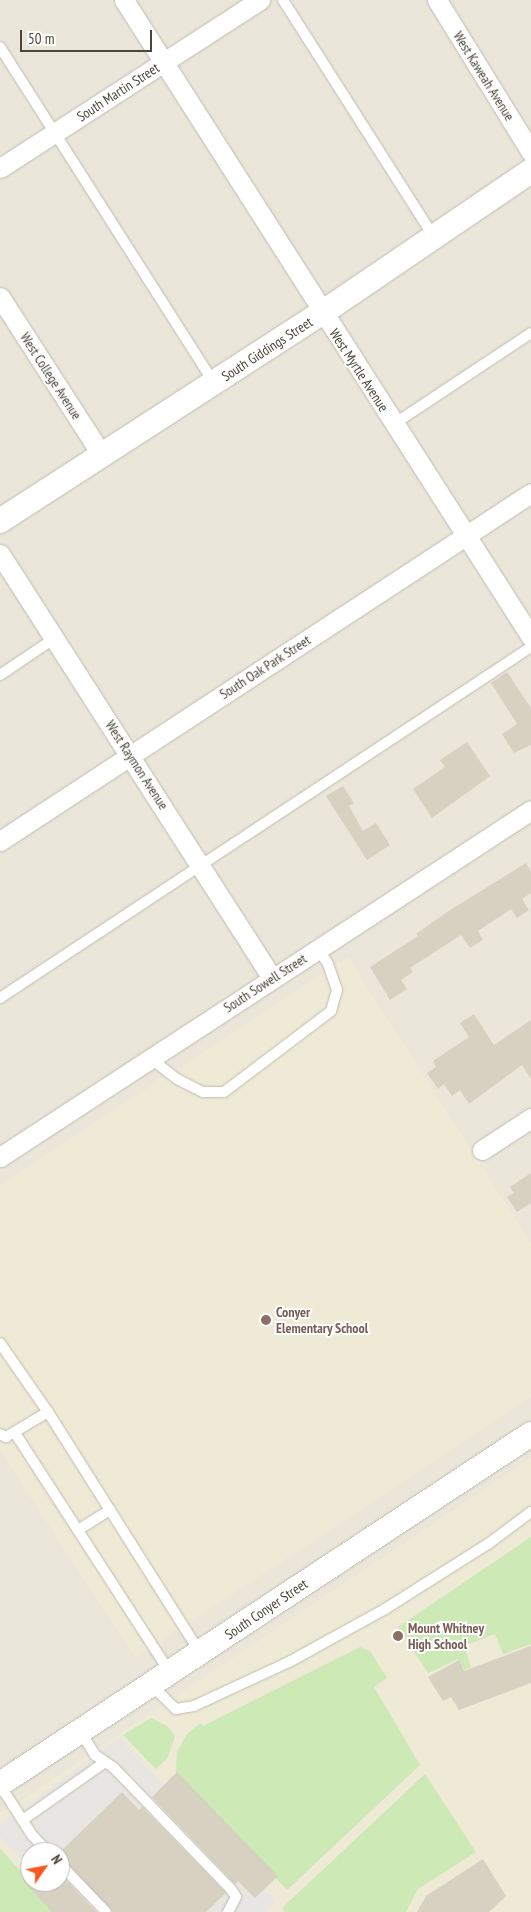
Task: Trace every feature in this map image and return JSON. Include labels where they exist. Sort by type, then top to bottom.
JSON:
[{"type":"street","name":"West Myrtle Avenue","points":[[124,0],[322,313],[531,637]]},
{"type":"street","name":"South Martin Street","points":[[0,168],[260,0]]},
{"type":"street","name":"West Kaweah Avenue","points":[[437,0],[531,152]]},
{"type":"street","name":"South Giddings Street","points":[[0,521],[322,313],[531,171]]},
{"type":"street","name":"West College Avenue","points":[[0,297],[102,455]]},
{"type":"street","name":"South Oak Park Street","points":[[0,841],[531,493]]},
{"type":"street","name":"West Raymon Avenue","points":[[0,554],[131,755],[272,978]]},
{"type":"street","name":"South Sowell Street","points":[[0,1157],[531,810]]},
{"type":"street","points":[[482,1150],[531,1118]]},
{"type":"street","name":"South Conyer Street","points":[[0,1784],[531,1434]]},
{"type":"lane","points":[[283,0],[434,237]]},
{"type":"lane","points":[[0,47],[214,383]]},
{"type":"lane","points":[[394,424],[531,333]]},
{"type":"lane","points":[[0,675],[55,638]]},
{"type":"lane","points":[[0,998],[531,647]]},
{"type":"lane","points":[[150,1058],[177,1079],[203,1092],[224,1092],[331,1011],[337,990],[328,964],[318,948]]},
{"type":"lane","points":[[0,1343],[48,1412],[200,1653]]},
{"type":"lane","points":[[0,1434],[6,1437],[15,1433],[48,1412]]},
{"type":"lane","points":[[15,1433],[78,1530],[161,1679],[176,1710],[194,1706],[289,1662],[385,1609],[488,1544],[531,1512]]},
{"type":"lane","points":[[78,1530],[110,1510]]},
{"type":"lane","points":[[80,1732],[95,1755],[105,1762],[231,1889],[236,1897],[228,1912]]},
{"type":"lane","points":[[24,1819],[105,1762]]},
{"type":"lane","points":[[0,1784],[24,1819],[32,1835],[39,1842]]},
{"type":"lane","points":[[70,1874],[106,1912]]},
{"type":"shaded area","points":[[0,0],[531,0],[531,1912],[0,1912]]},
{"type":"shaded area","name":"Conyer Elementary School","points":[[348,957],[531,1243],[531,1397],[136,1658],[0,1451],[0,1185]]},
{"type":"shaded area","name":"Mount Whitney High School","points":[[531,1458],[531,1912],[0,1912],[0,1814]]},
{"type":"shaded area","points":[[119,1738],[276,1901],[265,1912],[70,1912],[63,1892],[70,1892],[70,1842],[20,1842],[20,1858],[0,1837],[0,1824]]},
{"type":"green space","points":[[531,1537],[531,1644],[503,1654],[495,1634],[464,1646],[471,1667],[464,1670],[458,1659],[428,1673],[398,1627]]},
{"type":"green space","points":[[360,1647],[370,1651],[387,1678],[374,1687],[420,1765],[287,1890],[176,1773],[177,1752],[187,1734],[201,1723],[203,1726]]},
{"type":"green space","points":[[151,1718],[167,1726],[175,1736],[167,1759],[156,1769],[123,1735]]},
{"type":"green space","points":[[425,1774],[476,1852],[418,1889],[406,1912],[285,1912],[282,1908]]},
{"type":"green space","points":[[0,1848],[20,1871],[20,1892],[40,1892],[59,1912],[0,1912]]},
{"type":"building","points":[[507,672],[531,708],[531,745],[514,753],[502,734],[517,724],[491,683]]},
{"type":"building","points":[[467,742],[490,776],[432,818],[413,789],[445,767],[440,760]]},
{"type":"building","points":[[343,786],[354,803],[349,806],[363,831],[376,823],[390,845],[367,860],[326,796]]},
{"type":"building","points":[[526,863],[531,872],[531,893],[522,899],[529,910],[517,918],[511,909],[478,931],[483,940],[470,948],[461,935],[410,968],[413,972],[401,980],[407,989],[390,1000],[370,967],[418,936],[416,934],[447,912]]},
{"type":"building","points":[[474,1014],[494,1045],[531,1020],[531,1079],[522,1065],[469,1104],[460,1090],[452,1096],[444,1084],[438,1089],[427,1073],[436,1067],[433,1061],[469,1037],[460,1023]]},
{"type":"building","points":[[531,1173],[531,1203],[517,1212],[507,1197],[514,1193],[510,1187]]},
{"type":"building","points":[[531,1646],[531,1683],[459,1710],[451,1697],[443,1701],[428,1677],[459,1660],[464,1671]]},
{"type":"building","points":[[177,1772],[278,1876],[255,1898],[238,1881],[235,1884],[152,1797]]},
{"type":"building","points":[[122,1792],[139,1810],[142,1807],[226,1893],[206,1912],[113,1912],[70,1867],[70,1842]]},
{"type":"building","points":[[483,1859],[506,1896],[489,1912],[417,1912],[426,1896]]},
{"type":"building","points":[[70,1885],[96,1912],[52,1912],[33,1892],[70,1892]]},
{"type":"place","name":"Conyer Elementary School","points":[[266,1320]]},
{"type":"place","name":"Mount Whitney High School","points":[[398,1636]]}]
